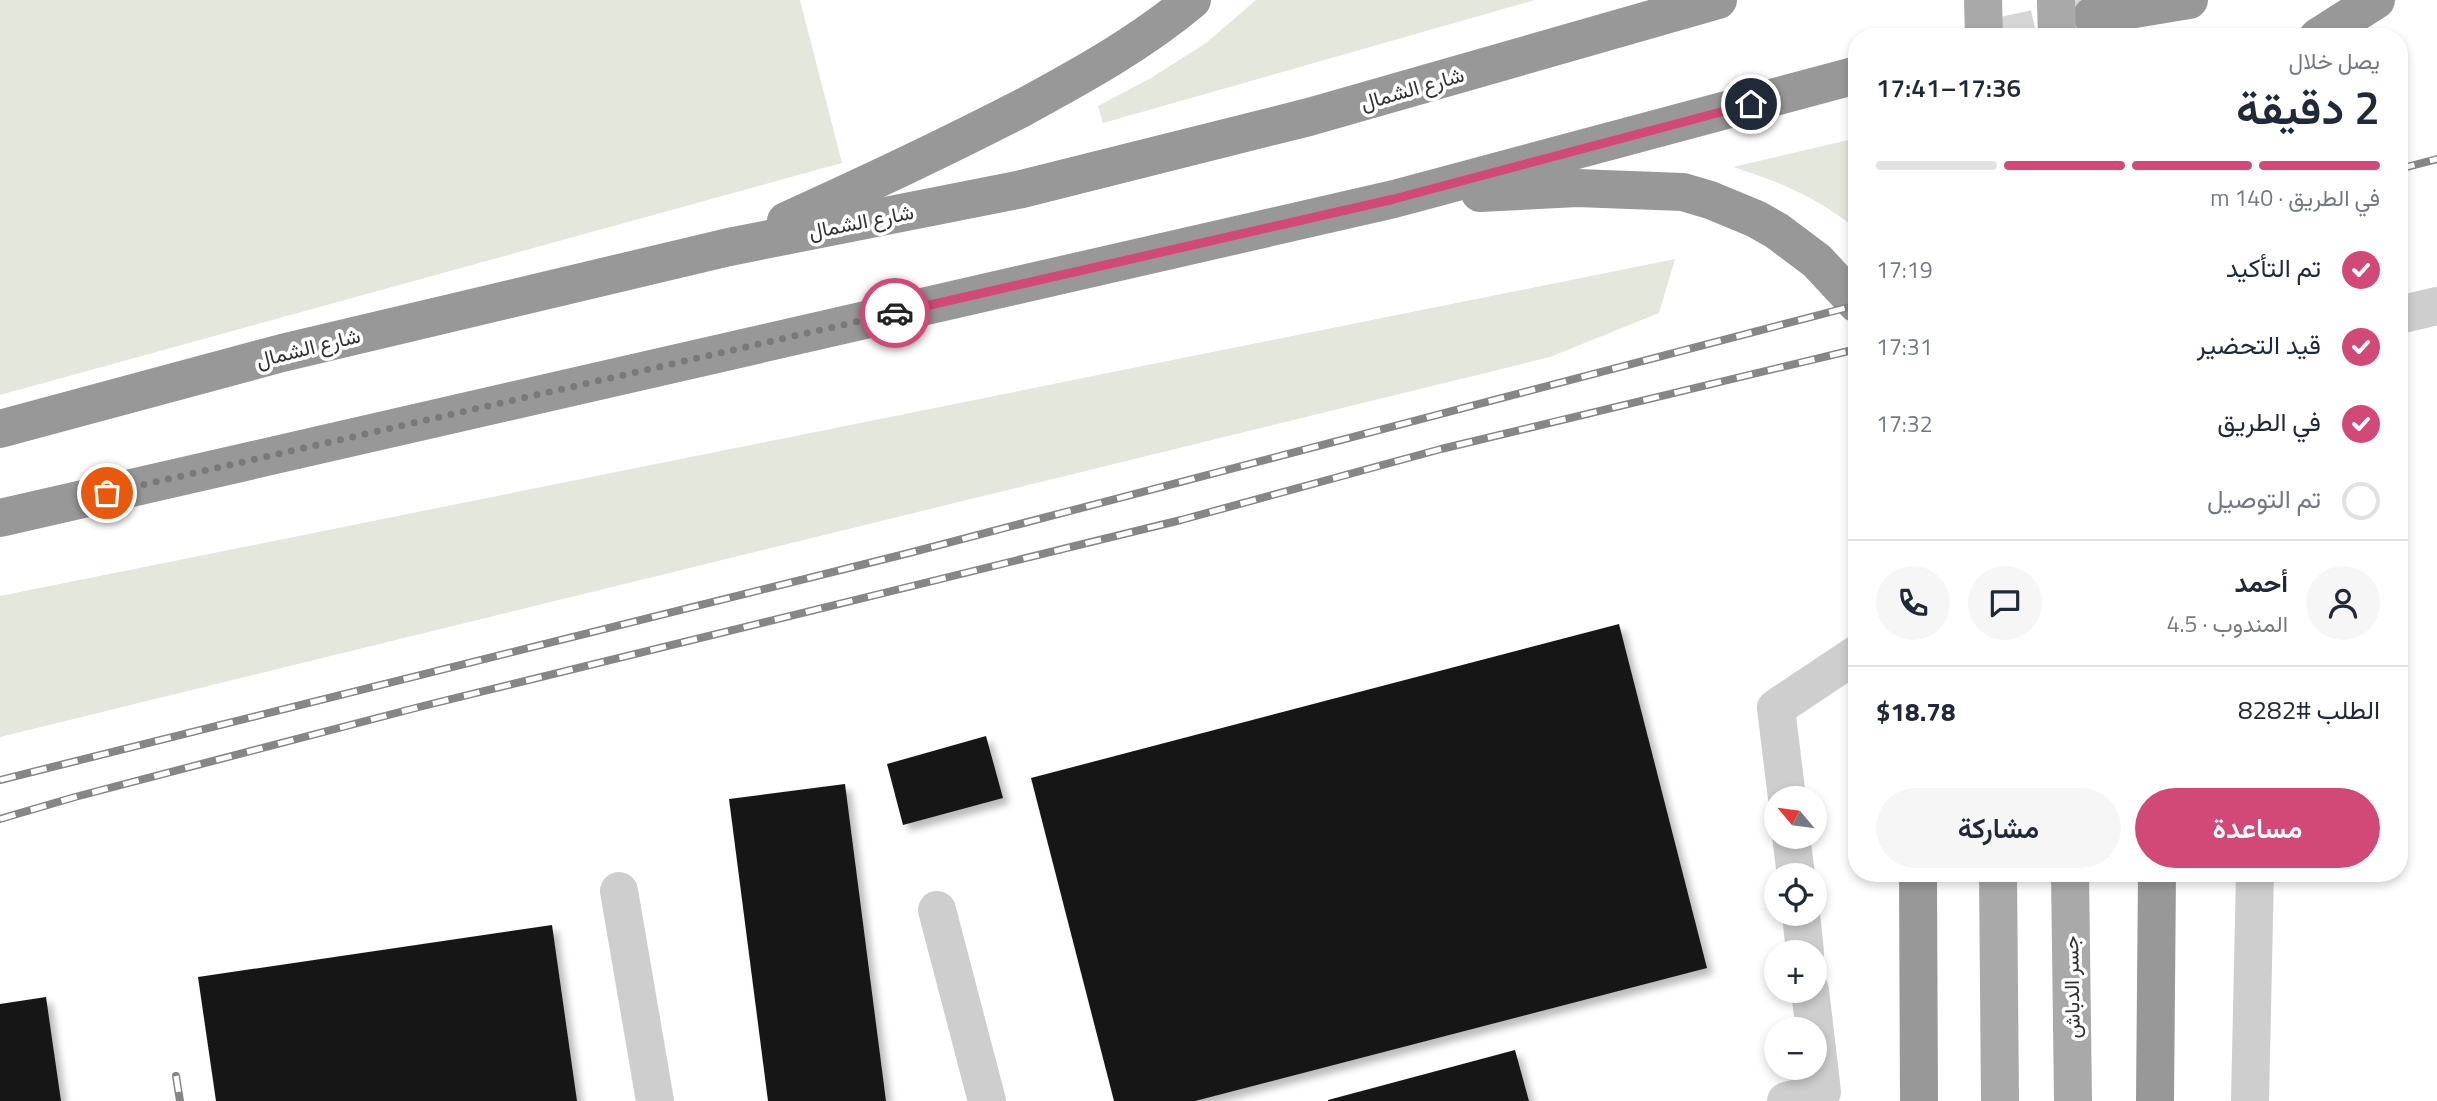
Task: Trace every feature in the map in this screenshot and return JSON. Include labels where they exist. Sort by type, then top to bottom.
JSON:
[{"type":"highway","points":[[729,247],[942,150],[1076,79],[1171,18],[1192,0]]},
{"type":"highway","name":"شارع الشمال","points":[[0,429],[282,352],[729,247],[1022,189],[1256,130],[1718,0]]},
{"type":"highway","points":[[2092,16],[2189,0]]},
{"type":"highway","points":[[2332,28],[2376,0]]},
{"type":"highway","points":[[0,518],[1394,199],[1848,77]]},
{"type":"highway","points":[[1394,199],[1577,188],[1682,192],[1710,200],[1777,231],[1817,261],[1848,294]]},
{"type":"highway","points":[[1917,882],[1919,1101]]},
{"type":"highway","points":[[2155,1101],[2157,882]]},
{"type":"main road","points":[[1983,0],[1984,28]]},
{"type":"main road","points":[[2056,0],[2057,28]]},
{"type":"main road","points":[[1998,882],[2000,1101]]},
{"type":"main road","name":"جسر الدباش","points":[[2070,882],[2073,1101]]},
{"type":"street","points":[[2408,313],[2437,306]]},
{"type":"street","points":[[1786,786],[1776,708],[1848,660]]},
{"type":"street","points":[[2250,1101],[2255,882]]},
{"type":"street","points":[[619,891],[655,1101]]},
{"type":"street","points":[[937,910],[987,1101]]},
{"type":"street","points":[[1786,1101],[1822,1092],[1812,1003]]},
{"type":"shaded area","points":[[0,0],[800,0],[842,163],[0,395]]},
{"type":"shaded area","points":[[1256,0],[1535,0],[1103,123],[1098,106],[1151,78],[1206,43]]},
{"type":"shaded area","points":[[1848,140],[1848,223],[1798,192],[1733,167]]},
{"type":"shaded area","points":[[1675,259],[1659,313],[1550,357],[0,737],[0,596]]},
{"type":"building","points":[[1619,624],[1707,968],[1195,1101],[1114,1101],[1031,778]]},
{"type":"building","points":[[986,736],[1003,798],[903,825],[887,764]]},
{"type":"building","points":[[845,784],[886,1101],[768,1101],[729,799]]},
{"type":"building","points":[[552,925],[577,1101],[216,1101],[198,977]]},
{"type":"building","points":[[46,997],[61,1101],[0,1101],[0,1004]]},
{"type":"building","points":[[1515,1050],[1529,1101],[1328,1101],[1328,1100]]},
{"type":"tunnel","points":[[2038,28],[2088,17]]},
{"type":"railway","points":[[2408,167],[2437,159]]},
{"type":"railway","points":[[0,780],[909,553],[1848,307]]},
{"type":"railway","points":[[0,819],[423,706],[1181,520],[1441,449],[1848,351]]},
{"type":"railway","points":[[176,1076],[180,1101]]},
{"type":"way so far","points":[[107,493],[895,313]]},
{"type":"route","points":[[895,313],[1394,199],[1751,104]]}]
